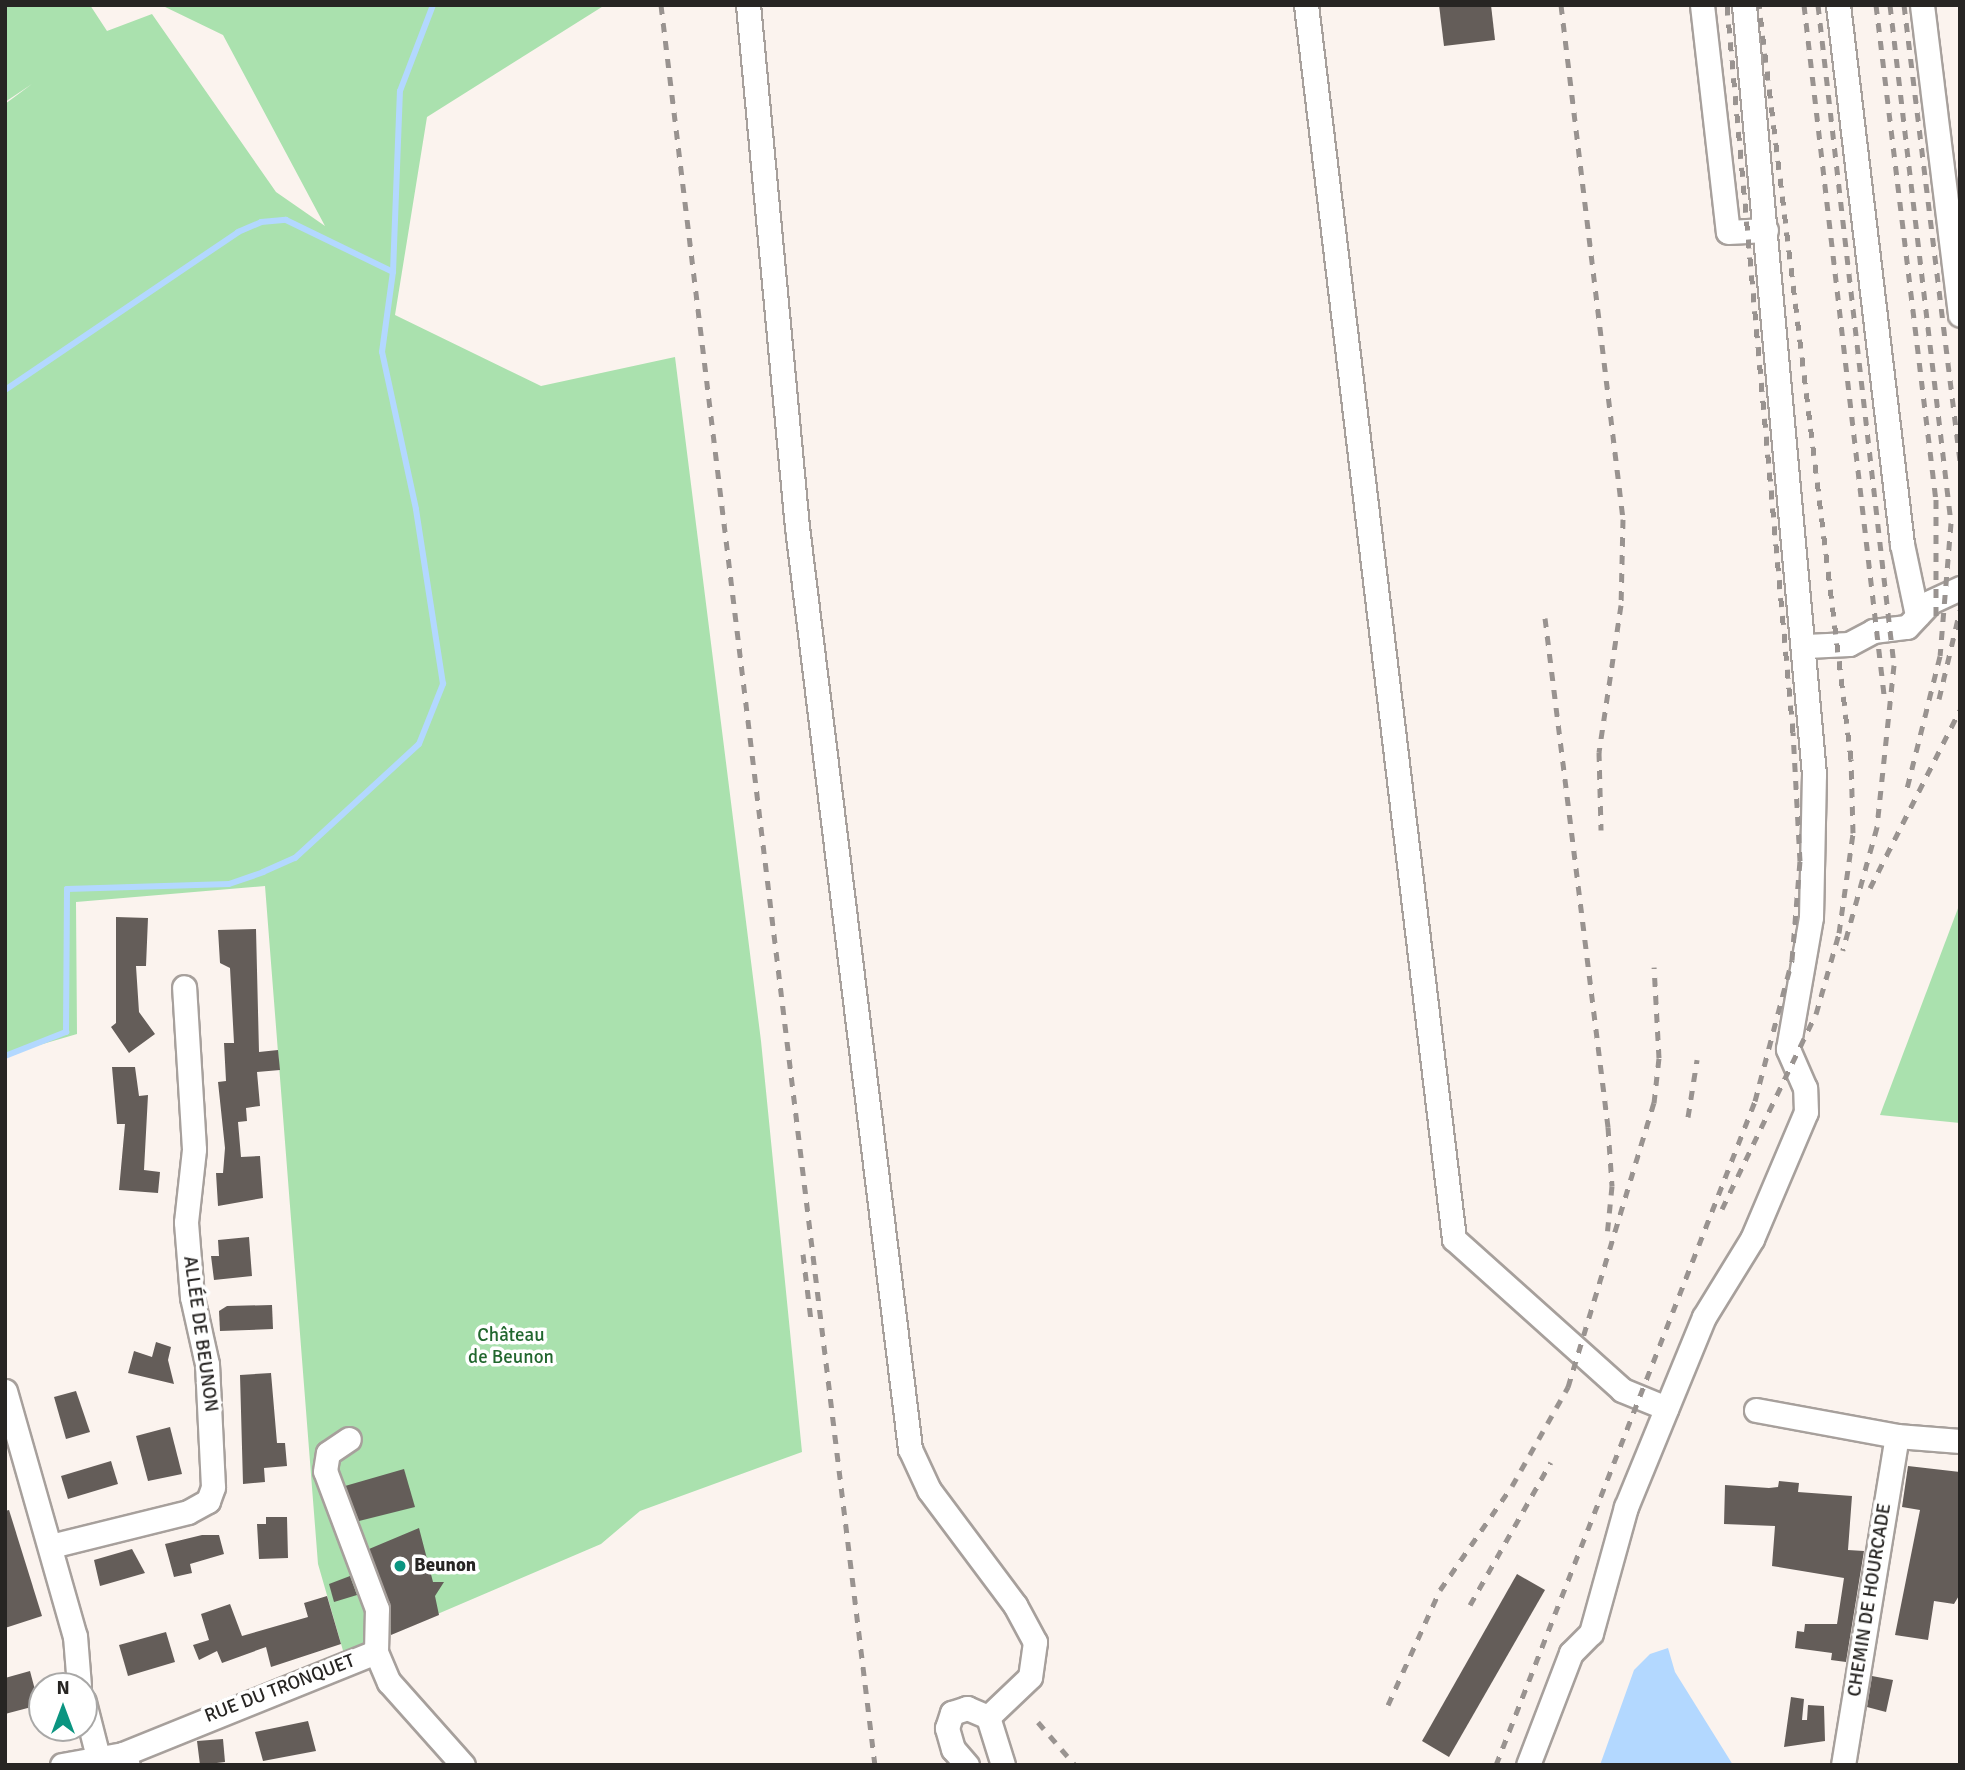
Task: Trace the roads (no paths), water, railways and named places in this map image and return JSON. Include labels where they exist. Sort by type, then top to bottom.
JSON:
[{"type":"street","points":[[748,5],[797,527],[910,1449],[929,1490],[1015,1605],[1035,1642],[1030,1677],[988,1717]]},
{"type":"street","points":[[1306,5],[1454,1239],[1622,1390],[1666,1408]]},
{"type":"street","points":[[1702,5],[1728,232],[1766,230]]},
{"type":"street","points":[[1528,1765],[1571,1653],[1591,1633],[1605,1568],[1704,1317],[1752,1239],[1806,1112],[1805,1088],[1788,1049],[1802,985],[1815,857],[1806,646],[1744,5]]},
{"type":"street","points":[[1839,5],[1902,544],[1917,615]]},
{"type":"street","points":[[1922,5],[1960,315]]},
{"type":"street","points":[[1806,646],[1849,644],[1873,631],[1901,629],[1938,596],[1960,588]]},
{"type":"street","name":"ALLÉE DE BEUNON","points":[[51,1546],[188,1511],[208,1500],[213,1487],[209,1377],[192,1297],[186,1222],[194,1149],[184,986]]},
{"type":"street","points":[[5,1391],[75,1636],[78,1672]]},
{"type":"street","points":[[1756,1410],[1897,1436],[1960,1441]]},
{"type":"street","name":"CHEMIN DE HOURCADE","points":[[1843,1765],[1897,1436]]},
{"type":"street","name":"RUE DU TRONQUET","points":[[98,1757],[125,1759],[376,1652],[377,1609],[326,1471],[328,1453],[349,1439]]},
{"type":"street","points":[[376,1652],[389,1682],[463,1765]]},
{"type":"street","points":[[967,1765],[953,1749],[947,1728],[952,1713],[967,1708],[988,1717],[1003,1765]]},
{"type":"street","points":[[62,1765],[98,1757],[94,1742]]},
{"type":"water","points":[[1668,1648],[1675,1672],[1733,1765],[1600,1765],[1634,1670],[1650,1654]]},
{"type":"waterway","points":[[5,390],[238,232],[261,222],[286,220],[393,272],[400,91],[433,5]]},
{"type":"waterway","points":[[5,1056],[66,1032],[67,889],[229,884],[263,872],[295,858],[419,744],[443,684],[416,509],[382,352],[393,272]]},
{"type":"railway","points":[[661,5],[875,1765]]},
{"type":"railway","points":[[1561,5],[1623,519],[1621,605],[1599,752],[1601,830]]},
{"type":"railway","points":[[1496,1765],[1755,1101],[1792,960],[1800,861],[1793,732],[1727,5]]},
{"type":"railway","points":[[1722,1209],[1816,1014],[1839,933],[1853,833],[1851,759],[1759,5]]},
{"type":"railway","points":[[1804,5],[1884,694]]},
{"type":"railway","points":[[1818,5],[1894,665],[1877,827],[1843,950]]},
{"type":"railway","points":[[1876,5],[1936,499],[1936,617]]},
{"type":"railway","points":[[1890,5],[1951,523],[1940,656],[1906,792]]},
{"type":"railway","points":[[1904,5],[1960,463]]},
{"type":"railway","points":[[1939,699],[1960,610]]},
{"type":"railway","points":[[1545,618],[1608,1127],[1612,1186],[1607,1236]]},
{"type":"railway","points":[[1870,888],[1960,710]]},
{"type":"railway","points":[[1388,1705],[1440,1590],[1512,1486],[1568,1387],[1654,1103],[1659,1058],[1654,967]]},
{"type":"railway","points":[[1688,1117],[1697,1060]]},
{"type":"railway","points":[[803,1254],[811,1320]]},
{"type":"railway","points":[[1470,1605],[1551,1462]]},
{"type":"railway","points":[[1038,1722],[1075,1765]]},
{"type":"place","name":"Beunon","points":[[400,1566]]},
{"type":"park label","name":"Château de Beunon","points":[[511,1347]]}]
